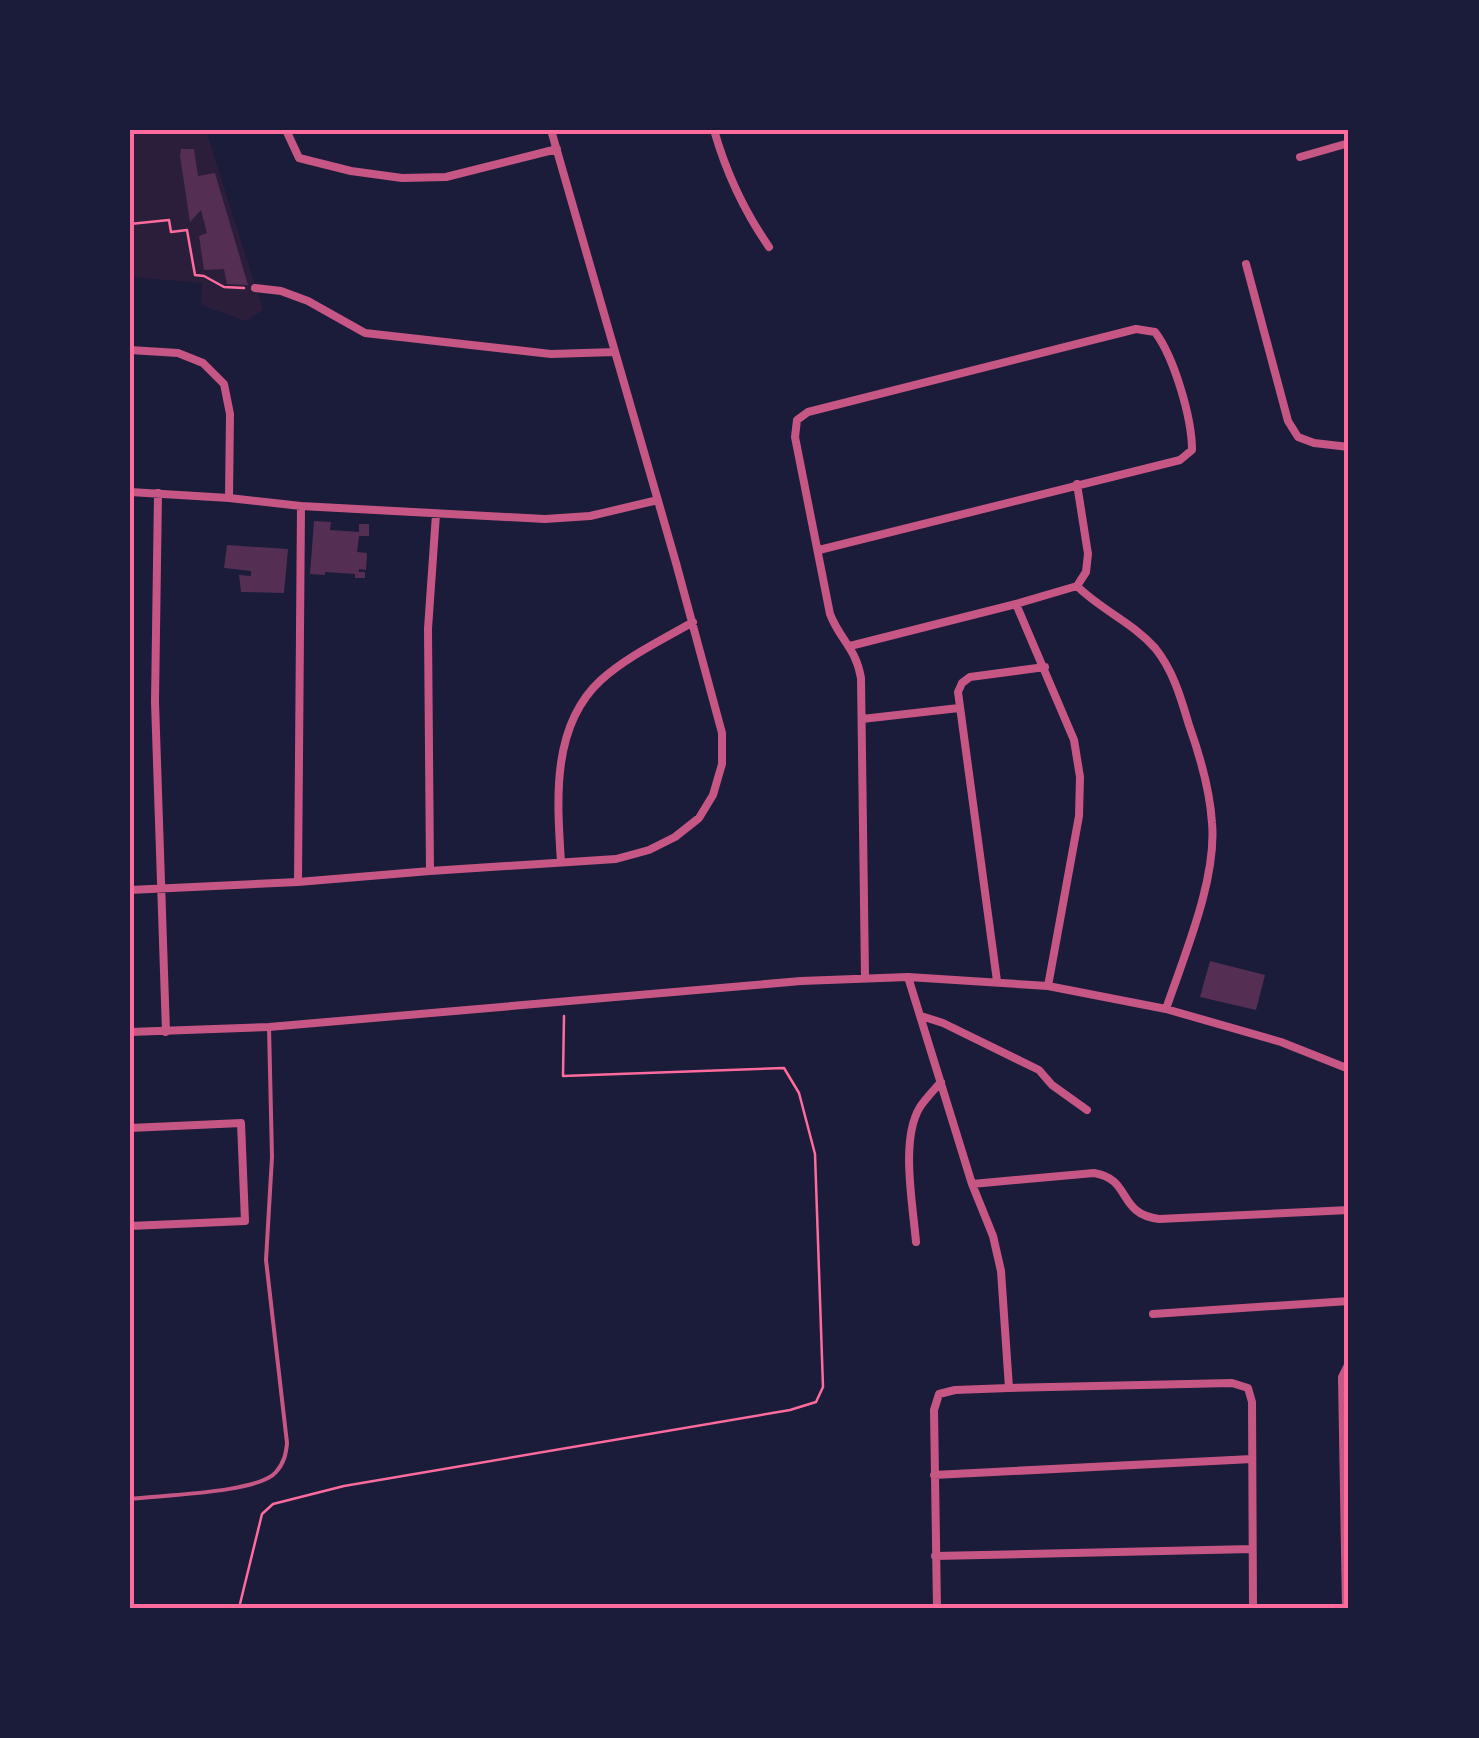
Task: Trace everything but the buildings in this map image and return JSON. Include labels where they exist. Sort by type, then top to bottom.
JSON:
[{"type":"street","points":[[286,130],[298,158],[402,178],[446,177],[557,149]]},
{"type":"street","points":[[130,890],[616,859],[675,838],[699,818],[714,795],[722,764],[722,733],[551,130]]},
{"type":"street","points":[[714,130],[731,180],[769,247]]},
{"type":"street","points":[[1300,157],[1349,143]]},
{"type":"street","points":[[1246,264],[1288,422],[1298,437],[1349,447]]},
{"type":"street","points":[[255,288],[281,290],[308,301],[365,334],[550,354],[616,352]]},
{"type":"street","points":[[819,550],[1180,460],[1192,450],[1192,431],[1167,348],[1155,332],[1136,329],[808,412],[798,420],[795,437],[830,614],[837,632],[858,661],[861,678],[866,977]]},
{"type":"street","points":[[130,350],[178,353],[203,364],[224,384],[230,414],[229,498]]},
{"type":"street","points":[[850,646],[1076,586],[1086,572],[1088,554],[1078,484]]},
{"type":"street","points":[[130,492],[545,519],[590,516],[658,500]]},
{"type":"street","points":[[158,493],[155,702],[166,1032]]},
{"type":"street","points":[[298,882],[302,506]]},
{"type":"street","points":[[430,871],[428,629],[436,514]]},
{"type":"street","points":[[1076,586],[1134,627],[1158,652],[1175,681],[1200,755],[1212,822],[1212,848],[1195,924],[1166,1010]]},
{"type":"street","points":[[1016,604],[1074,740],[1080,777],[1079,816],[1048,986]]},
{"type":"street","points":[[561,862],[557,808],[560,769],[579,705],[601,681],[636,655],[693,622]]},
{"type":"street","points":[[997,982],[958,692],[970,677],[1045,667]]},
{"type":"street","points":[[862,719],[959,708]]},
{"type":"street","points":[[130,1032],[269,1027],[802,981],[908,977],[1048,986],[1166,1010],[1280,1042],[1349,1069]]},
{"type":"street","points":[[908,977],[972,1184],[994,1236],[1002,1271],[1010,1388]]},
{"type":"street","points":[[920,1016],[944,1023],[1039,1070],[1052,1085],[1087,1110]]},
{"type":"street","points":[[916,1242],[910,1164],[912,1128],[919,1108],[941,1082]]},
{"type":"street","points":[[130,1128],[241,1123],[245,1222],[130,1226]]},
{"type":"street","points":[[972,1184],[1108,1175],[1118,1183],[1136,1213],[1158,1219],[1349,1210]]},
{"type":"street","points":[[1153,1314],[1349,1302]]},
{"type":"street","points":[[1346,1608],[1342,1377],[1349,1363]]},
{"type":"street","points":[[937,1608],[934,1410],[939,1394],[955,1390],[1232,1383],[1248,1388],[1252,1402],[1253,1608]]},
{"type":"street","points":[[934,1475],[1252,1459]]},
{"type":"street","points":[[935,1556],[1252,1549]]},
{"type":"lane","points":[[130,1499],[261,1484],[275,1475],[285,1459],[288,1443],[266,1260],[272,1158],[269,1027]]},
{"type":"path","points":[[130,224],[169,220],[171,232],[187,230],[194,274],[224,287],[255,288]]},
{"type":"path","points":[[238,1608],[262,1514],[273,1504],[344,1486],[790,1410],[816,1402],[823,1387],[815,1154],[799,1093],[784,1068],[563,1076],[564,1002]]},
{"type":"shaded area","points":[[130,130],[206,130],[263,310],[246,321],[201,305],[202,283],[130,277]]}]
